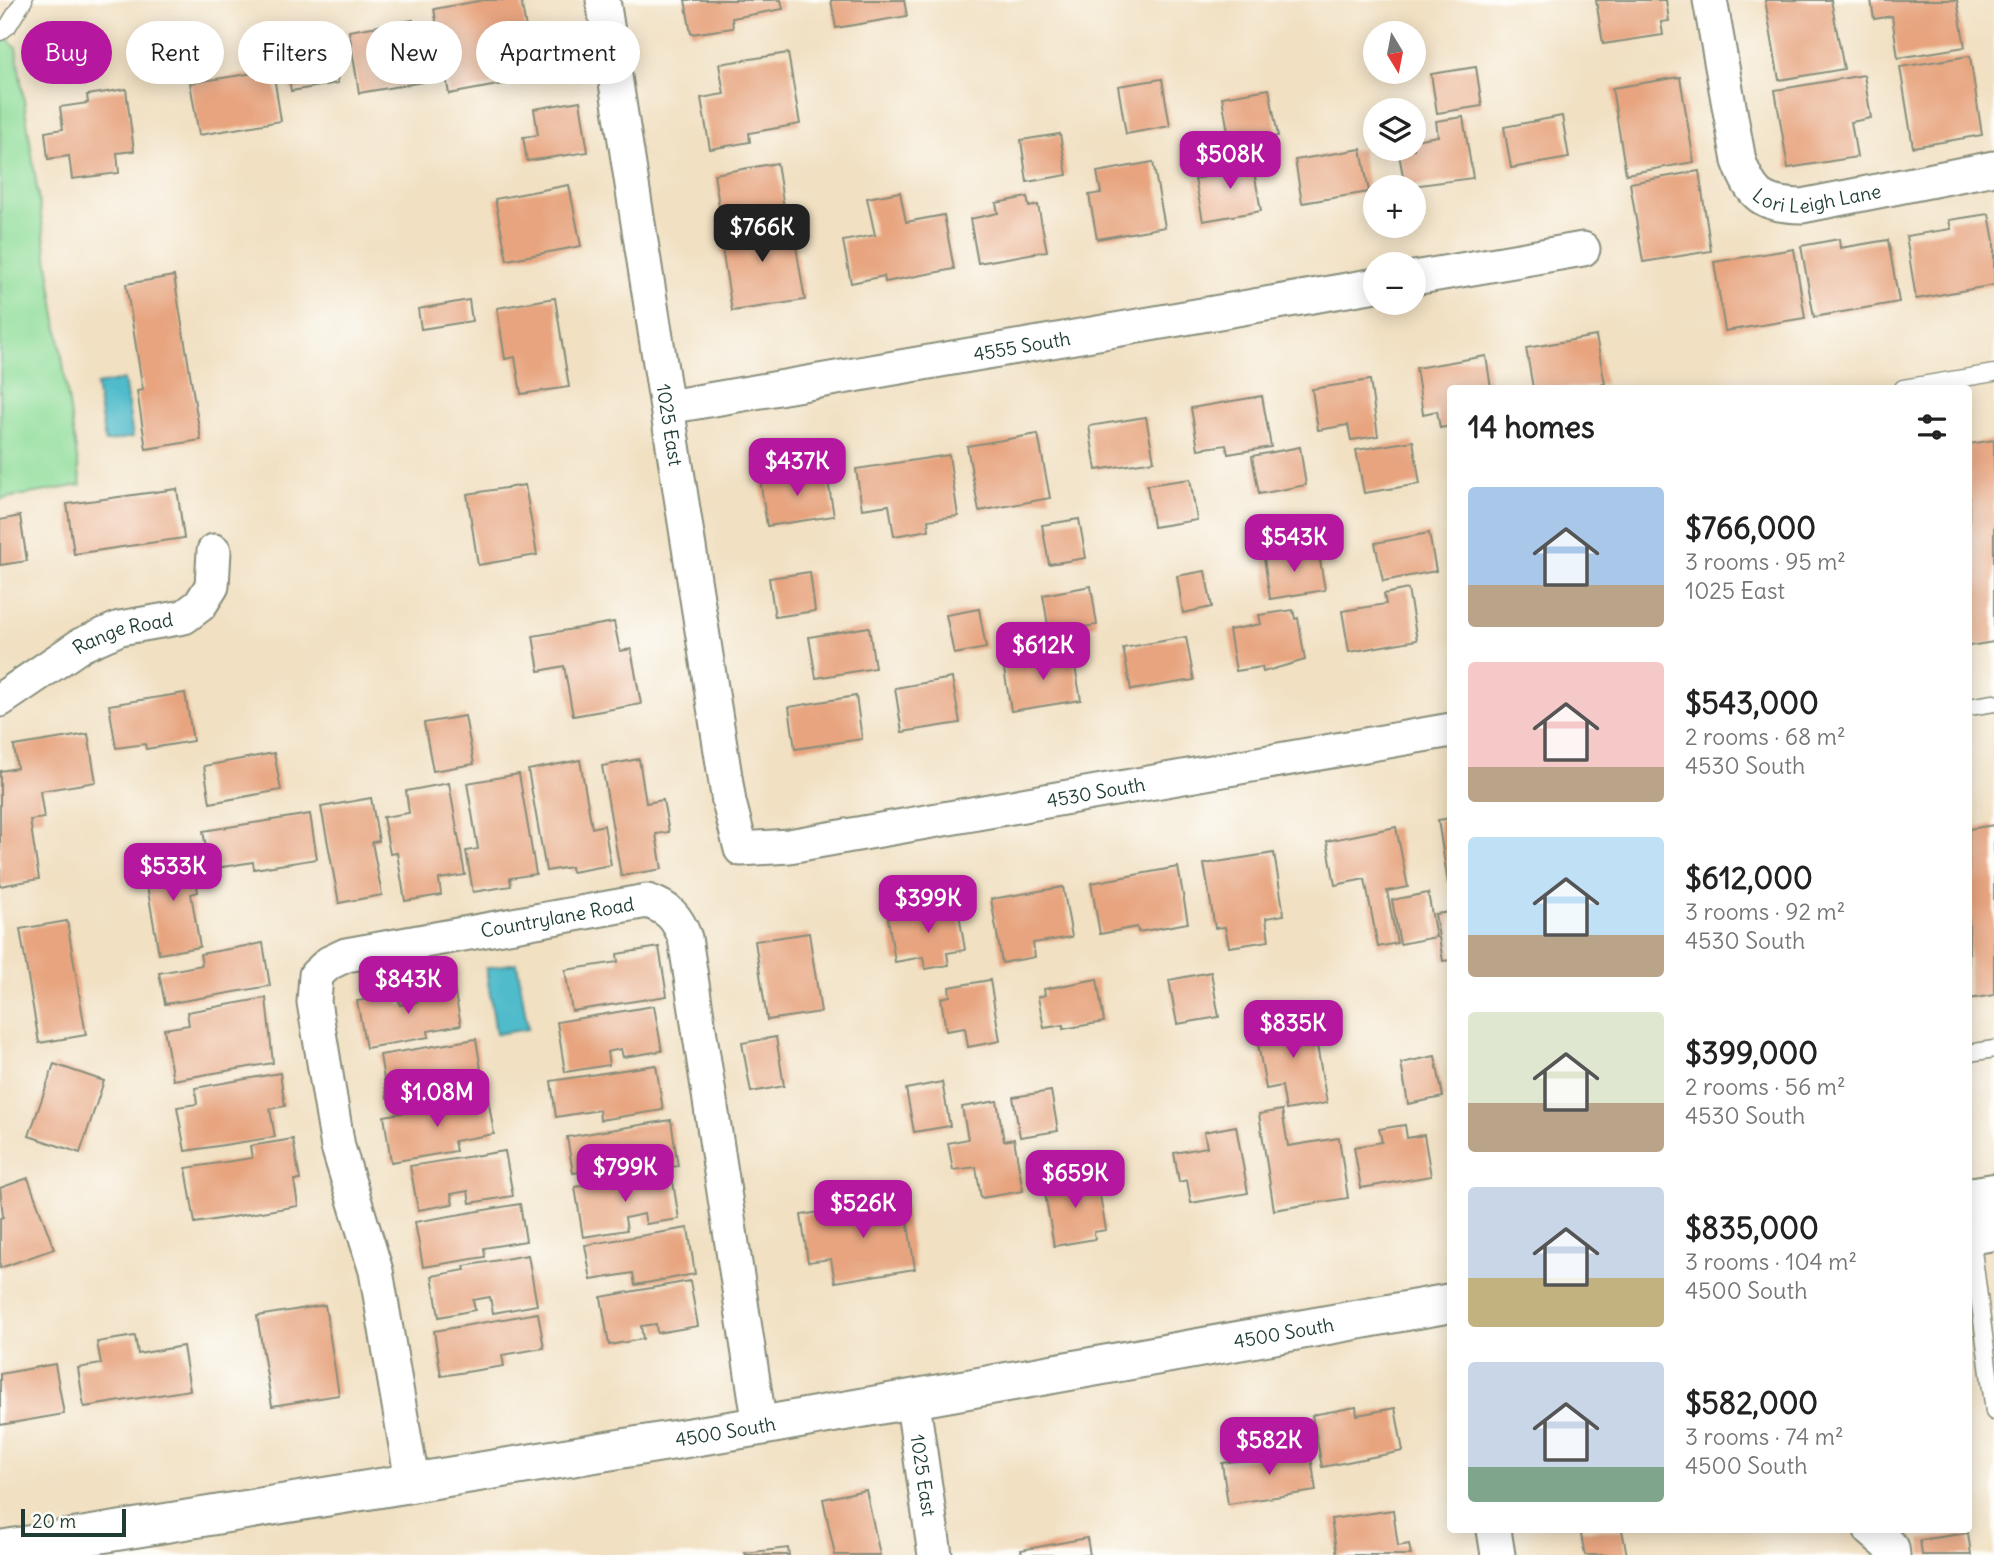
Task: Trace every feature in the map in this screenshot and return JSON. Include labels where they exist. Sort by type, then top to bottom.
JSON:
[{"type":"main road","points":[[1972,1197],[1994,1193]]},
{"type":"main road","name":"4500 South","points":[[0,1550],[760,1426],[1447,1304]]},
{"type":"street","name":"1025 East","points":[[603,0],[729,802],[741,849]]},
{"type":"street","name":"Lori Leigh Lane","points":[[1710,0],[1739,161],[1746,181],[1760,198],[1780,205],[1802,206],[1994,168]]},
{"type":"street","points":[[1426,276],[1583,249]]},
{"type":"street","name":"4555 South","points":[[668,407],[1363,287]]},
{"type":"street","name":"Range Road","points":[[0,700],[81,645],[120,628],[184,617],[200,606],[212,586],[214,551]]},
{"type":"street","name":"4530 South","points":[[741,849],[789,846],[1447,731]]},
{"type":"street","name":"Countrylane Road","points":[[412,1481],[376,1271],[338,1147],[314,1002],[316,975],[329,963],[345,955],[647,901],[665,907],[678,920],[685,938],[760,1426]]},
{"type":"street","name":"1025 East","points":[[912,1397],[935,1555]]},
{"type":"street","points":[[1494,1533],[1498,1555]]},
{"type":"street","points":[[1874,1533],[1892,1548],[1893,1555]]},
{"type":"lane","points":[[0,32],[8,26],[24,0]]},
{"type":"lane","points":[[1921,385],[1994,373]]},
{"type":"lane","points":[[1972,707],[1994,704]]},
{"type":"lane","points":[[1972,1053],[1994,1049]]},
{"type":"lane","points":[[1978,1234],[1994,1412]]},
{"type":"green space","points":[[0,31],[16,47],[81,485],[0,499]]},
{"type":"water","points":[[124,380],[133,437],[105,442],[96,385]]},
{"type":"water","points":[[517,963],[528,1029],[496,1034],[486,968]]},
{"type":"building","points":[[484,0],[521,0],[525,21],[476,21],[476,84],[503,84],[449,94],[447,84],[462,84],[462,21],[436,21],[434,9]]},
{"type":"building","points":[[685,0],[781,0],[783,9],[732,18],[733,28],[691,34]]},
{"type":"building","points":[[831,0],[904,0],[907,16],[836,28]]},
{"type":"building","points":[[1596,0],[1666,0],[1669,21],[1661,22],[1663,35],[1603,44]]},
{"type":"building","points":[[1765,0],[1831,0],[1844,69],[1779,80]]},
{"type":"building","points":[[1871,0],[1957,0],[1965,47],[1898,58],[1892,16],[1874,19]]},
{"type":"building","points":[[366,28],[366,84],[411,84],[359,93],[352,50],[352,30]]},
{"type":"building","points":[[788,53],[800,124],[749,133],[750,142],[710,149],[701,98],[724,94],[719,64]]},
{"type":"building","points":[[1970,56],[1982,135],[1913,147],[1900,67]]},
{"type":"building","points":[[1476,67],[1482,106],[1437,113],[1431,74]]},
{"type":"building","points":[[238,75],[238,84],[275,84],[281,121],[199,135],[190,84],[224,84],[224,78]]},
{"type":"building","points":[[1864,75],[1871,118],[1851,122],[1857,157],[1788,168],[1775,90]]},
{"type":"building","points":[[1680,77],[1694,162],[1626,174],[1612,88]]},
{"type":"building","points":[[1162,79],[1170,126],[1126,134],[1118,86]]},
{"type":"building","points":[[290,84],[332,84],[291,91]]},
{"type":"building","points":[[126,89],[134,151],[117,153],[119,173],[72,179],[69,156],[48,159],[45,132],[63,129],[60,107],[88,103],[87,95]]},
{"type":"building","points":[[1269,89],[1278,136],[1230,144],[1222,97]]},
{"type":"building","points":[[580,101],[588,152],[527,161],[523,137],[538,135],[534,109]]},
{"type":"building","points":[[1562,116],[1569,158],[1511,168],[1504,127]]},
{"type":"building","points":[[1463,117],[1473,178],[1426,184],[1426,175],[1403,175],[1400,161],[1426,161],[1426,138],[1438,136],[1436,121]]},
{"type":"building","points":[[1060,134],[1067,175],[1027,182],[1021,140]]},
{"type":"building","points":[[1361,149],[1366,175],[1363,175],[1363,193],[1302,203],[1295,160]]},
{"type":"building","points":[[1251,155],[1261,211],[1203,221],[1195,179],[1232,172],[1229,158]]},
{"type":"building","points":[[1153,162],[1165,227],[1097,239],[1089,195],[1101,193],[1097,172]]},
{"type":"building","points":[[777,163],[784,208],[721,218],[714,174]]},
{"type":"building","points":[[1699,171],[1711,251],[1643,262],[1630,183]]},
{"type":"building","points":[[569,185],[581,246],[507,260],[495,199]]},
{"type":"building","points":[[900,192],[906,222],[944,215],[954,269],[885,282],[884,276],[851,283],[843,241],[875,235],[867,198]]},
{"type":"building","points":[[1027,197],[1029,207],[1038,205],[1047,251],[978,263],[970,219],[998,213],[996,203]]},
{"type":"building","points":[[1989,214],[1994,241],[1994,285],[1916,299],[1906,236],[1951,229],[1949,220]]},
{"type":"building","points":[[791,217],[805,300],[732,311],[719,229]]},
{"type":"building","points":[[1839,239],[1840,248],[1888,240],[1899,302],[1814,317],[1801,246]]},
{"type":"building","points":[[1794,249],[1805,318],[1725,331],[1714,262]]},
{"type":"building","points":[[174,276],[201,440],[146,449],[137,391],[143,390],[126,284]]},
{"type":"building","points":[[555,298],[569,387],[521,394],[515,357],[505,359],[497,308]]},
{"type":"building","points":[[469,300],[472,321],[421,329],[418,309]]},
{"type":"building","points":[[1596,336],[1605,384],[1532,385],[1526,348]]},
{"type":"building","points":[[1486,356],[1491,385],[1447,385],[1447,427],[1440,428],[1437,411],[1423,414],[1416,368]]},
{"type":"building","points":[[1370,380],[1378,436],[1351,440],[1348,425],[1318,430],[1312,389]]},
{"type":"building","points":[[1262,396],[1271,447],[1228,454],[1226,445],[1198,449],[1191,408]]},
{"type":"building","points":[[1146,417],[1154,461],[1096,470],[1089,426]]},
{"type":"building","points":[[1038,434],[1050,498],[979,511],[967,446]]},
{"type":"building","points":[[1994,440],[1994,642],[1972,646],[1972,444]]},
{"type":"building","points":[[1413,441],[1420,484],[1364,493],[1356,450]]},
{"type":"building","points":[[1300,447],[1306,485],[1259,494],[1252,456]]},
{"type":"building","points":[[949,455],[958,516],[928,520],[929,530],[894,536],[889,505],[862,509],[856,469]]},
{"type":"building","points":[[826,469],[834,516],[767,526],[760,479]]},
{"type":"building","points":[[1190,479],[1197,520],[1153,527],[1147,485]]},
{"type":"building","points":[[525,485],[537,555],[478,565],[467,494]]},
{"type":"building","points":[[177,489],[184,538],[74,554],[67,504]]},
{"type":"building","points":[[20,516],[27,561],[0,565],[0,520]]},
{"type":"building","points":[[1079,519],[1086,558],[1049,564],[1042,525]]},
{"type":"building","points":[[1429,533],[1436,571],[1383,581],[1375,543]]},
{"type":"building","points":[[1318,549],[1325,590],[1270,599],[1264,558]]},
{"type":"building","points":[[1205,571],[1212,607],[1183,613],[1177,576]]},
{"type":"building","points":[[810,572],[815,611],[775,617],[769,578]]},
{"type":"building","points":[[1091,586],[1097,625],[1049,632],[1043,595]]},
{"type":"building","points":[[1408,589],[1417,640],[1349,652],[1342,611],[1386,604],[1384,594]]},
{"type":"building","points":[[979,609],[986,648],[954,654],[946,615]]},
{"type":"building","points":[[1293,610],[1295,619],[1298,618],[1305,660],[1263,672],[1262,667],[1236,671],[1229,630],[1261,624],[1259,615]]},
{"type":"building","points":[[614,622],[620,651],[631,649],[641,704],[573,716],[564,666],[539,671],[533,636]]},
{"type":"building","points":[[869,627],[875,668],[816,678],[809,637]]},
{"type":"building","points":[[1186,637],[1194,680],[1131,690],[1123,648]]},
{"type":"building","points":[[1072,650],[1081,700],[1011,711],[1004,669],[1034,663],[1032,657]]},
{"type":"building","points":[[952,678],[960,723],[902,732],[895,688]]},
{"type":"building","points":[[185,693],[193,741],[146,749],[145,744],[116,748],[109,705]]},
{"type":"building","points":[[856,696],[862,739],[795,749],[789,707]]},
{"type":"building","points":[[465,716],[474,764],[433,771],[424,723]]},
{"type":"building","points":[[88,734],[96,782],[40,791],[44,818],[30,820],[39,879],[0,886],[0,771],[17,768],[14,746]]},
{"type":"building","points":[[274,753],[281,790],[210,803],[204,766]]},
{"type":"building","points":[[639,759],[646,803],[663,800],[669,832],[656,834],[662,869],[621,876],[602,766]]},
{"type":"building","points":[[580,760],[592,828],[604,825],[611,865],[572,872],[571,867],[546,871],[528,770]]},
{"type":"building","points":[[519,774],[536,874],[510,878],[511,886],[473,892],[466,851],[478,849],[467,783]]},
{"type":"building","points":[[449,783],[465,875],[439,879],[441,895],[405,901],[397,853],[390,854],[383,817],[409,813],[406,791]]},
{"type":"building","points":[[371,798],[379,841],[372,842],[382,895],[339,903],[321,807]]},
{"type":"building","points":[[310,814],[317,859],[254,869],[253,862],[210,869],[203,831]]},
{"type":"building","points":[[1447,819],[1447,877],[1438,820]]},
{"type":"building","points":[[1994,825],[1994,995],[1972,999],[1972,829]]},
{"type":"building","points":[[1396,827],[1408,887],[1387,891],[1397,943],[1378,947],[1365,879],[1335,885],[1327,841]]},
{"type":"building","points":[[1274,853],[1284,915],[1266,918],[1269,941],[1229,947],[1225,927],[1215,928],[1204,864]]},
{"type":"building","points":[[191,854],[198,892],[191,894],[200,947],[159,954],[143,863]]},
{"type":"building","points":[[1178,867],[1188,923],[1138,932],[1137,927],[1100,934],[1091,883]]},
{"type":"building","points":[[1063,887],[1072,937],[1033,943],[1035,957],[1002,963],[991,899]]},
{"type":"building","points":[[1428,893],[1436,937],[1400,944],[1392,900]]},
{"type":"building","points":[[957,902],[965,950],[947,953],[949,965],[925,969],[923,957],[895,962],[888,918]]},
{"type":"building","points":[[1447,912],[1447,960],[1443,961],[1435,914]]},
{"type":"building","points":[[67,921],[86,1035],[39,1043],[20,929]]},
{"type":"building","points":[[809,933],[821,1012],[767,1020],[755,941]]},
{"type":"building","points":[[263,943],[270,986],[165,1004],[159,973],[202,965],[200,954]]},
{"type":"building","points":[[659,947],[667,996],[572,1011],[565,970],[618,962],[617,954]]},
{"type":"building","points":[[1211,972],[1219,1017],[1177,1024],[1169,980]]},
{"type":"building","points":[[1097,979],[1104,1022],[1063,1029],[1063,1025],[1044,1028],[1038,997],[1045,995],[1044,989]]},
{"type":"building","points":[[990,980],[1000,1041],[968,1047],[965,1028],[946,1031],[941,998],[950,996],[949,987]]},
{"type":"building","points":[[453,983],[461,1025],[428,1031],[429,1037],[366,1048],[357,1001],[398,994],[400,1005],[418,1002],[416,990]]},
{"type":"building","points":[[266,998],[273,1063],[173,1080],[164,1029],[189,1025],[187,1012]]},
{"type":"building","points":[[654,1006],[662,1051],[623,1057],[621,1049],[607,1052],[609,1065],[565,1072],[557,1022]]},
{"type":"building","points":[[1311,1011],[1327,1103],[1286,1110],[1282,1086],[1266,1089],[1256,1032],[1275,1028],[1274,1017]]},
{"type":"building","points":[[776,1037],[784,1086],[751,1092],[742,1043]]},
{"type":"building","points":[[476,1039],[484,1088],[439,1095],[437,1083],[422,1085],[423,1092],[387,1098],[380,1055]]},
{"type":"building","points":[[1435,1056],[1443,1097],[1408,1104],[1401,1063]]},
{"type":"building","points":[[54,1064],[104,1081],[80,1153],[29,1136]]},
{"type":"building","points":[[656,1065],[663,1110],[600,1120],[599,1110],[556,1117],[551,1081]]},
{"type":"building","points":[[280,1073],[285,1106],[270,1109],[275,1137],[185,1151],[177,1107],[197,1104],[195,1088]]},
{"type":"building","points":[[942,1082],[950,1126],[914,1132],[906,1089]]},
{"type":"building","points":[[1051,1091],[1058,1131],[1020,1137],[1013,1097]]},
{"type":"building","points":[[488,1098],[494,1134],[454,1141],[456,1151],[391,1162],[384,1116]]},
{"type":"building","points":[[997,1101],[1004,1141],[1014,1139],[1023,1191],[981,1198],[976,1167],[953,1170],[948,1143],[968,1139],[962,1107]]},
{"type":"building","points":[[1282,1110],[1288,1146],[1339,1138],[1348,1198],[1274,1210],[1259,1114]]},
{"type":"building","points":[[671,1120],[678,1166],[616,1176],[614,1167],[573,1173],[567,1137]]},
{"type":"building","points":[[1405,1125],[1407,1138],[1424,1135],[1431,1176],[1361,1188],[1354,1147],[1382,1142],[1379,1129]]},
{"type":"building","points":[[1236,1126],[1248,1193],[1191,1203],[1187,1180],[1179,1182],[1174,1153],[1207,1147],[1204,1132]]},
{"type":"building","points":[[293,1139],[300,1180],[294,1180],[298,1206],[195,1223],[186,1168],[252,1158],[250,1146]]},
{"type":"building","points":[[505,1151],[513,1196],[470,1203],[468,1191],[451,1194],[453,1204],[418,1210],[410,1166]]},
{"type":"building","points":[[1096,1173],[1106,1230],[1094,1232],[1095,1239],[1054,1246],[1044,1188],[1060,1185],[1059,1180]]},
{"type":"building","points":[[672,1176],[679,1219],[646,1224],[644,1214],[625,1218],[627,1230],[583,1237],[575,1187],[615,1179],[616,1185]]},
{"type":"building","points":[[28,1178],[54,1249],[0,1268],[0,1218],[3,1217],[0,1188]]},
{"type":"building","points":[[903,1193],[915,1269],[835,1282],[831,1259],[808,1262],[801,1215],[821,1212],[823,1221],[863,1214],[860,1200]]},
{"type":"building","points":[[520,1204],[526,1241],[484,1248],[485,1257],[423,1267],[415,1222]]},
{"type":"building","points":[[688,1228],[695,1274],[635,1285],[633,1273],[591,1280],[585,1245]]},
{"type":"building","points":[[528,1255],[537,1305],[493,1313],[490,1297],[473,1300],[475,1310],[439,1317],[432,1276],[465,1270],[464,1266]]},
{"type":"building","points":[[690,1281],[698,1326],[657,1333],[656,1324],[641,1326],[643,1339],[609,1345],[601,1297]]},
{"type":"building","points":[[325,1305],[339,1395],[272,1406],[257,1316]]},
{"type":"building","points":[[538,1313],[544,1348],[502,1355],[504,1366],[441,1376],[434,1331]]},
{"type":"building","points":[[135,1336],[138,1354],[183,1346],[190,1390],[84,1407],[78,1368],[101,1364],[97,1342]]},
{"type":"building","points":[[55,1364],[64,1414],[0,1425],[0,1374]]},
{"type":"building","points":[[1356,1407],[1357,1415],[1395,1408],[1403,1451],[1322,1467],[1312,1415]]},
{"type":"building","points":[[1310,1450],[1316,1491],[1228,1504],[1222,1463]]},
{"type":"building","points":[[866,1490],[880,1555],[835,1555],[823,1499]]},
{"type":"building","points":[[1393,1510],[1398,1546],[1409,1544],[1411,1555],[1337,1555],[1331,1519]]},
{"type":"building","points":[[1581,1533],[1623,1533],[1627,1555],[1585,1555]]},
{"type":"building","points":[[1968,1533],[1971,1555],[1922,1555],[1920,1540]]},
{"type":"building","points":[[1087,1538],[1090,1555],[1022,1555],[1021,1550]]},
{"type":"building","points":[[788,1548],[789,1555],[745,1553]]}]
